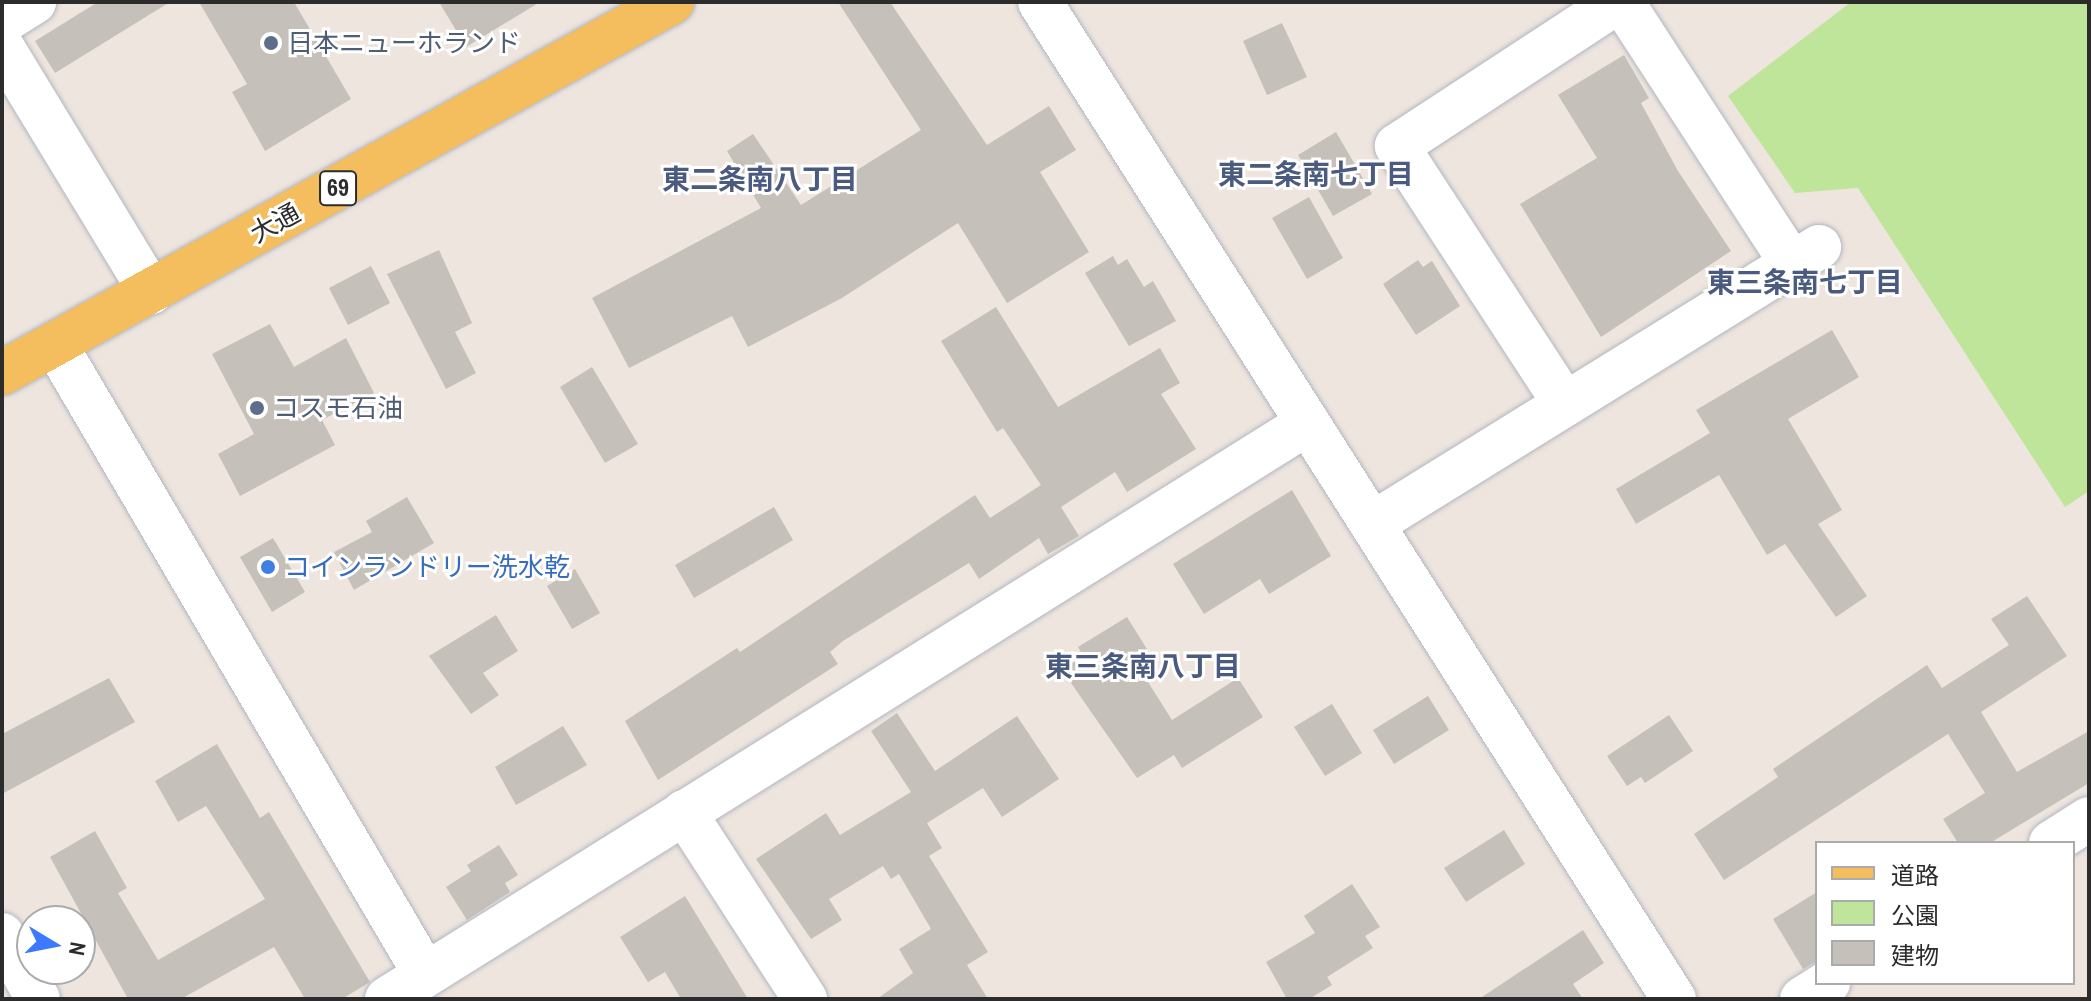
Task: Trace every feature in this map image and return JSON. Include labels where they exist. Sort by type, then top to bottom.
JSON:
[{"type":"main road","name":"大通","points":[[2,373],[672,2]]},
{"type":"street","points":[[2,22],[34,2]]},
{"type":"street","points":[[1040,2],[1674,999]]},
{"type":"street","points":[[1372,524],[1806,256],[1619,2],[1397,146],[1565,404]]},
{"type":"street","points":[[2,47],[151,292]]},
{"type":"street","points":[[55,344],[425,974]]},
{"type":"street","points":[[387,999],[1308,423]]},
{"type":"street","points":[[684,812],[805,999]]},
{"type":"street","points":[[2054,841],[2089,819]]},
{"type":"street","points":[[2,935],[38,999]]},
{"type":"street","points":[[1802,999],[1825,985]]},
{"type":"green space","points":[[1851,2],[2089,2],[2089,491],[2065,507],[1858,188],[1795,193],[1728,96]]},
{"type":"building","points":[[98,2],[170,2],[55,73],[35,41]]},
{"type":"building","name":"日本ニューホランド","points":[[199,2],[294,2],[351,99],[265,151],[232,92],[247,84]]},
{"type":"building","points":[[439,2],[540,2],[466,47]]},
{"type":"building","points":[[838,2],[890,2],[987,145],[1049,106],[1076,150],[1040,172],[1089,252],[1007,303],[958,223],[842,298],[748,347],[732,316],[629,368],[592,298],[761,208],[727,151],[753,134],[801,205],[921,130]]},
{"type":"building","points":[[1282,23],[1307,77],[1267,95],[1243,41]]},
{"type":"building","points":[[1624,55],[1649,98],[1641,103],[1678,171],[1731,251],[1601,337],[1520,204],[1597,158],[1558,95]]},
{"type":"building","points":[[1336,132],[1372,194],[1333,216],[1298,155]]},
{"type":"building","points":[[1309,197],[1343,258],[1307,279],[1272,218]]},
{"type":"building","points":[[439,250],[472,323],[455,332],[476,373],[446,389],[387,274]]},
{"type":"building","points":[[1113,256],[1118,265],[1127,259],[1144,287],[1153,281],[1176,321],[1129,346],[1085,273]]},
{"type":"building","points":[[1418,260],[1423,267],[1432,261],[1460,306],[1416,335],[1383,284]]},
{"type":"building","points":[[371,266],[390,303],[348,325],[329,288]]},
{"type":"building","points":[[996,307],[1058,407],[1160,348],[1180,383],[1161,394],[1196,449],[1127,492],[1115,472],[1061,507],[1079,536],[1048,554],[1039,538],[979,579],[969,563],[843,641],[830,652],[838,664],[658,780],[625,721],[737,648],[740,652],[975,495],[990,518],[1041,485],[1003,428],[997,432],[941,341]]},
{"type":"building","points":[[270,324],[294,367],[346,338],[374,393],[322,420],[335,445],[240,496],[218,454],[254,434],[212,354]]},
{"type":"building","points":[[1832,330],[1859,377],[1788,419],[1842,510],[1818,524],[1867,596],[1836,617],[1785,544],[1767,555],[1719,475],[1636,524],[1616,489],[1710,433],[1696,410]]},
{"type":"building","points":[[592,367],[638,444],[605,463],[560,387]]},
{"type":"building","points":[[1292,490],[1331,556],[1269,594],[1260,579],[1204,614],[1173,564]]},
{"type":"building","points":[[407,497],[434,543],[354,590],[334,552],[372,532],[366,521]]},
{"type":"building","points":[[774,507],[793,540],[694,598],[675,565]]},
{"type":"building","name":"コインランドリー洗水乾","points":[[273,538],[305,592],[272,612],[240,557]]},
{"type":"building","points":[[575,569],[600,613],[572,629],[547,586]]},
{"type":"building","points":[[2027,596],[2067,656],[1981,712],[2017,772],[2089,731],[2089,783],[1993,841],[1957,841],[1943,819],[1985,793],[1948,734],[1724,880],[1694,834],[1778,777],[1773,769],[1927,665],[1942,688],[2009,645],[1991,619]]},
{"type":"building","points":[[496,615],[518,651],[483,673],[499,695],[471,714],[429,656]]},
{"type":"building","points":[[1127,617],[1150,654],[1136,663],[1172,720],[1238,678],[1263,717],[1182,768],[1174,755],[1137,778],[1062,670],[1083,656],[1078,647]]},
{"type":"building","points":[[109,678],[135,722],[2,794],[2,734]]},
{"type":"building","points":[[1428,696],[1449,730],[1394,764],[1373,730]]},
{"type":"building","points":[[1332,704],[1362,753],[1325,776],[1294,727]]},
{"type":"building","points":[[897,713],[935,771],[1017,716],[1059,779],[1002,817],[983,788],[927,823],[942,848],[929,856],[988,952],[967,965],[988,999],[877,999],[913,973],[899,949],[931,929],[899,874],[891,879],[883,866],[829,899],[842,920],[811,939],[756,859],[826,813],[840,835],[911,792],[871,731]]},
{"type":"building","points":[[1669,715],[1693,751],[1645,783],[1641,777],[1627,786],[1607,756]]},
{"type":"building","points":[[563,726],[587,765],[516,805],[495,767]]},
{"type":"building","points":[[217,744],[260,818],[269,812],[370,982],[342,999],[305,999],[274,947],[181,999],[128,999],[96,941],[96,905],[76,905],[50,857],[95,831],[127,888],[118,893],[158,960],[265,899],[206,806],[178,822],[155,781]]},
{"type":"building","points":[[1504,830],[1525,864],[1466,902],[1444,868]]},
{"type":"building","points":[[499,845],[518,875],[505,883],[510,892],[467,920],[446,887],[471,871],[467,865]]},
{"type":"building","points":[[1352,884],[1380,927],[1365,936],[1373,948],[1327,977],[1332,985],[1309,999],[1287,999],[1266,962],[1315,933],[1304,916]]},
{"type":"building","points":[[1815,893],[1815,962],[1803,969],[1773,919]]},
{"type":"building","points":[[685,896],[748,999],[681,999],[665,972],[648,982],[620,937]]},
{"type":"building","points":[[1583,930],[1604,963],[1573,984],[1583,999],[1479,999]]},
{"type":"place","name":"日本ニューホランド","points":[[271,43]]},
{"type":"place","name":"コスモ石油","points":[[257,408]]},
{"type":"place","name":"コインランドリー洗水乾","points":[[268,567]]},
{"type":"district","name":"東二条南七丁目","points":[[1316,174]]},
{"type":"district","name":"東二条南八丁目","points":[[760,179]]},
{"type":"district","name":"東三条南七丁目","points":[[1805,282]]},
{"type":"district","name":"東三条南八丁目","points":[[1143,666]]}]
